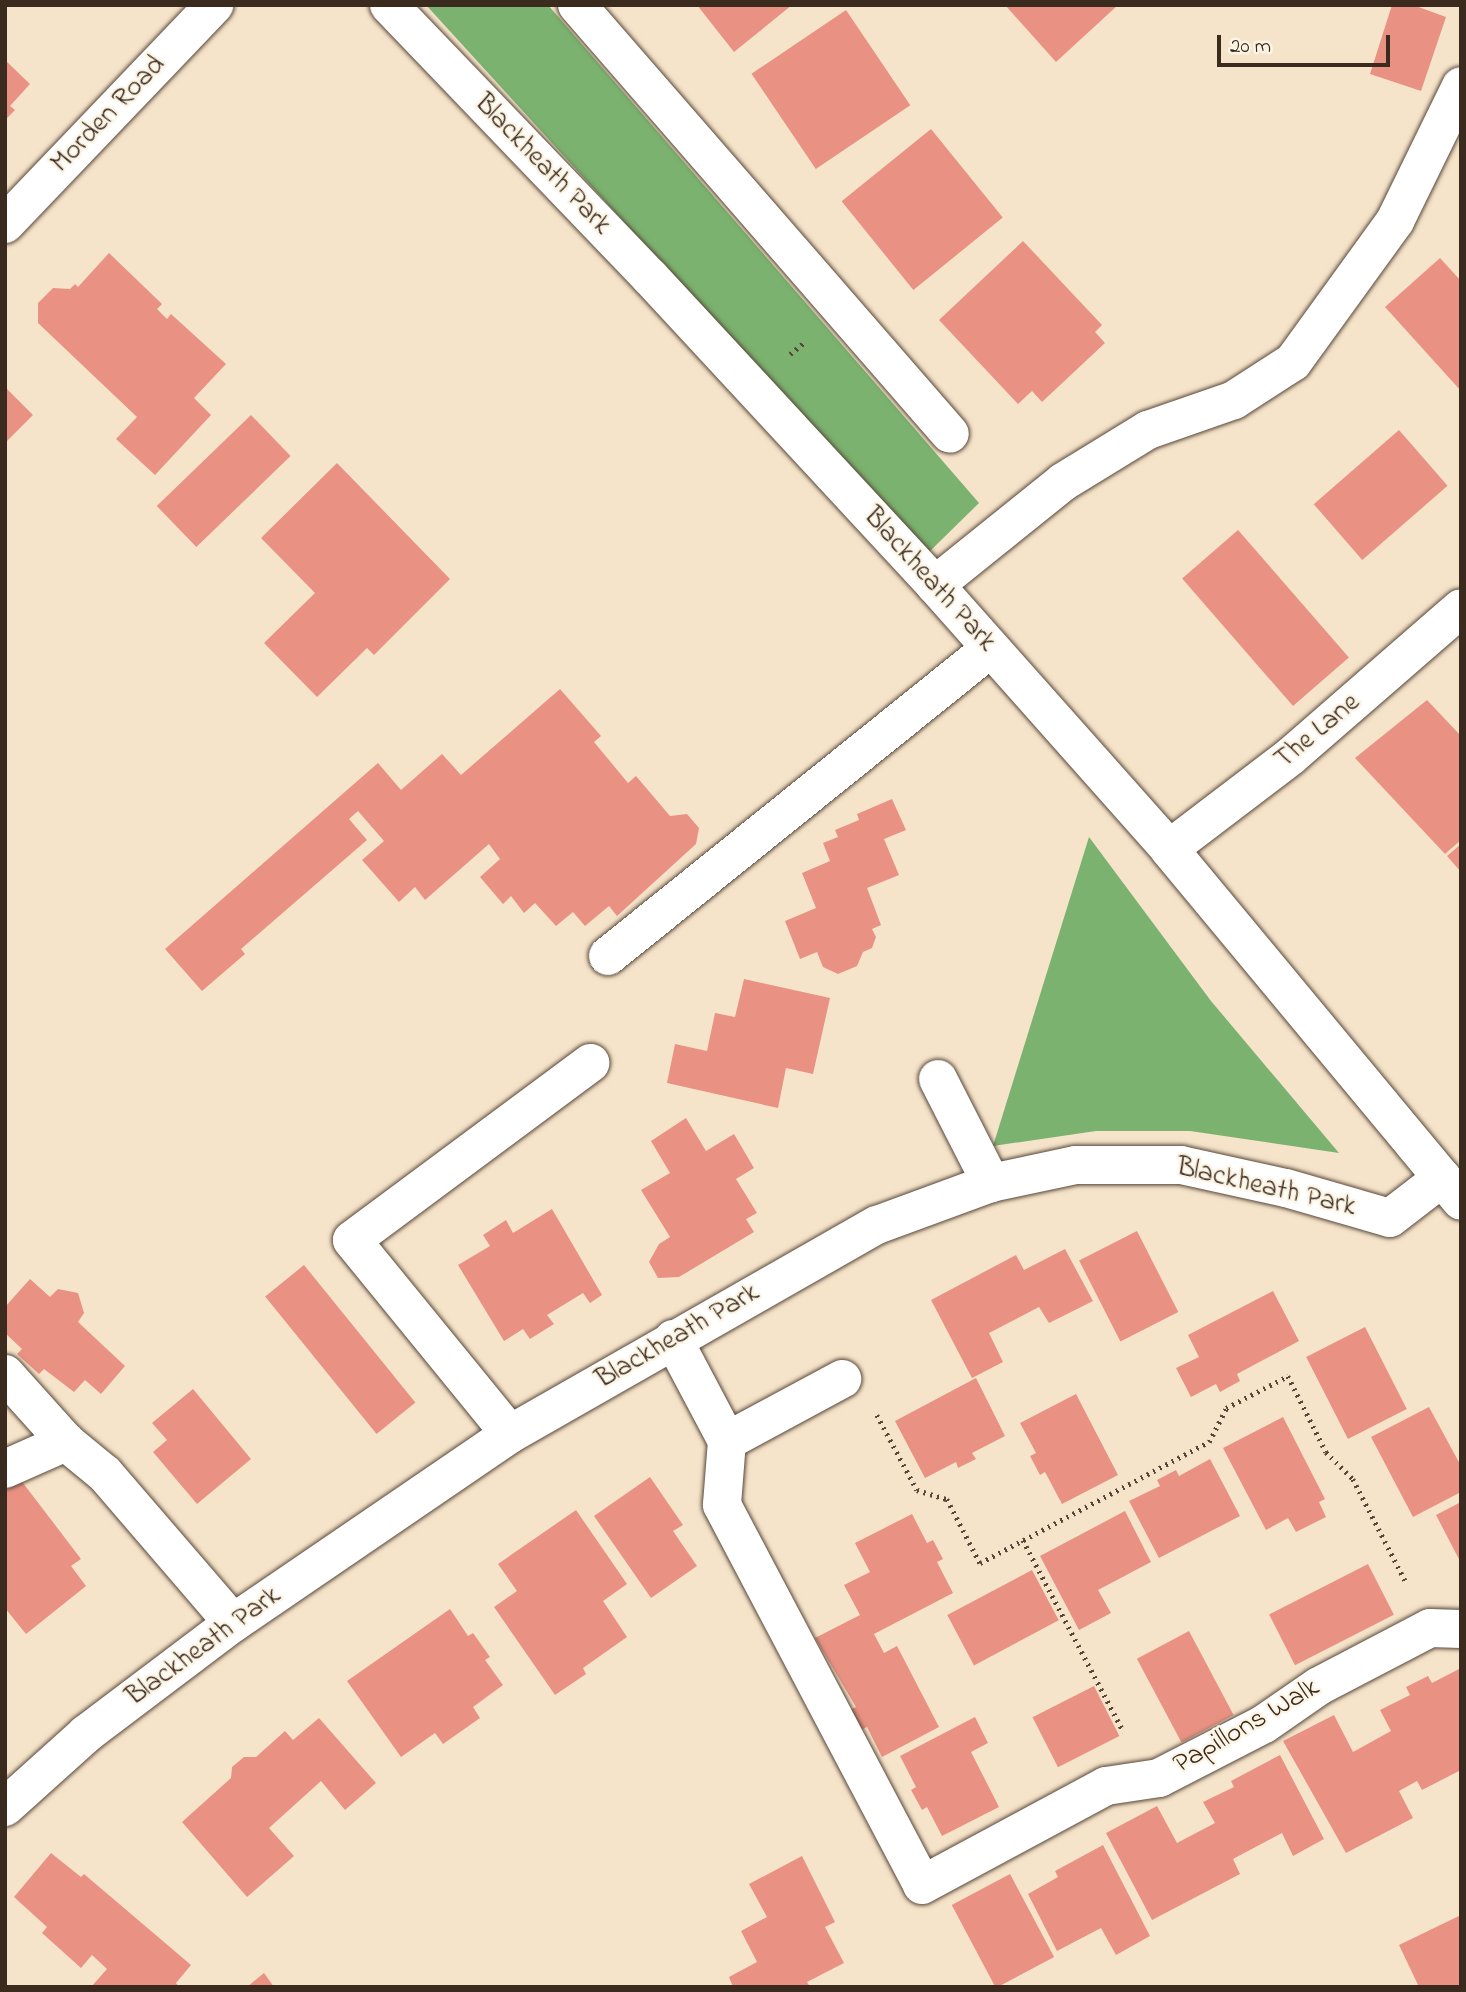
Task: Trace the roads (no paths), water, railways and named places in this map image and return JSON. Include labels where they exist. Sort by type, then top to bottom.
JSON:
[{"type":"street","name":"Morden Road","points":[[5,224],[214,5]]},
{"type":"street","name":"Blackheath Park","points":[[5,1807],[86,1734],[233,1623],[510,1434],[877,1225],[991,1183],[1076,1165],[1181,1165],[1286,1188],[1390,1218],[1451,1190],[1170,849],[934,584],[389,5]]},
{"type":"street","points":[[577,5],[841,313],[950,434]]},
{"type":"street","points":[[934,584],[1063,482],[1148,430],[1234,400],[1293,362],[1395,221],[1461,86]]},
{"type":"street","name":"The Lane","points":[[1170,849],[1291,756],[1461,608]]},
{"type":"street","points":[[608,956],[991,648]]},
{"type":"street","points":[[510,1434],[352,1240],[590,1063]]},
{"type":"street","points":[[938,1079],[991,1183]]},
{"type":"street","points":[[673,1339],[727,1441],[842,1380]]},
{"type":"street","points":[[5,1374],[66,1442],[105,1474],[233,1623]]},
{"type":"street","name":"Papillons Walk","points":[[727,1441],[723,1505],[922,1885],[1106,1786],[1149,1779],[1264,1724],[1319,1686],[1445,1629]]},
{"type":"street","points":[[5,1469],[66,1442]]}]
